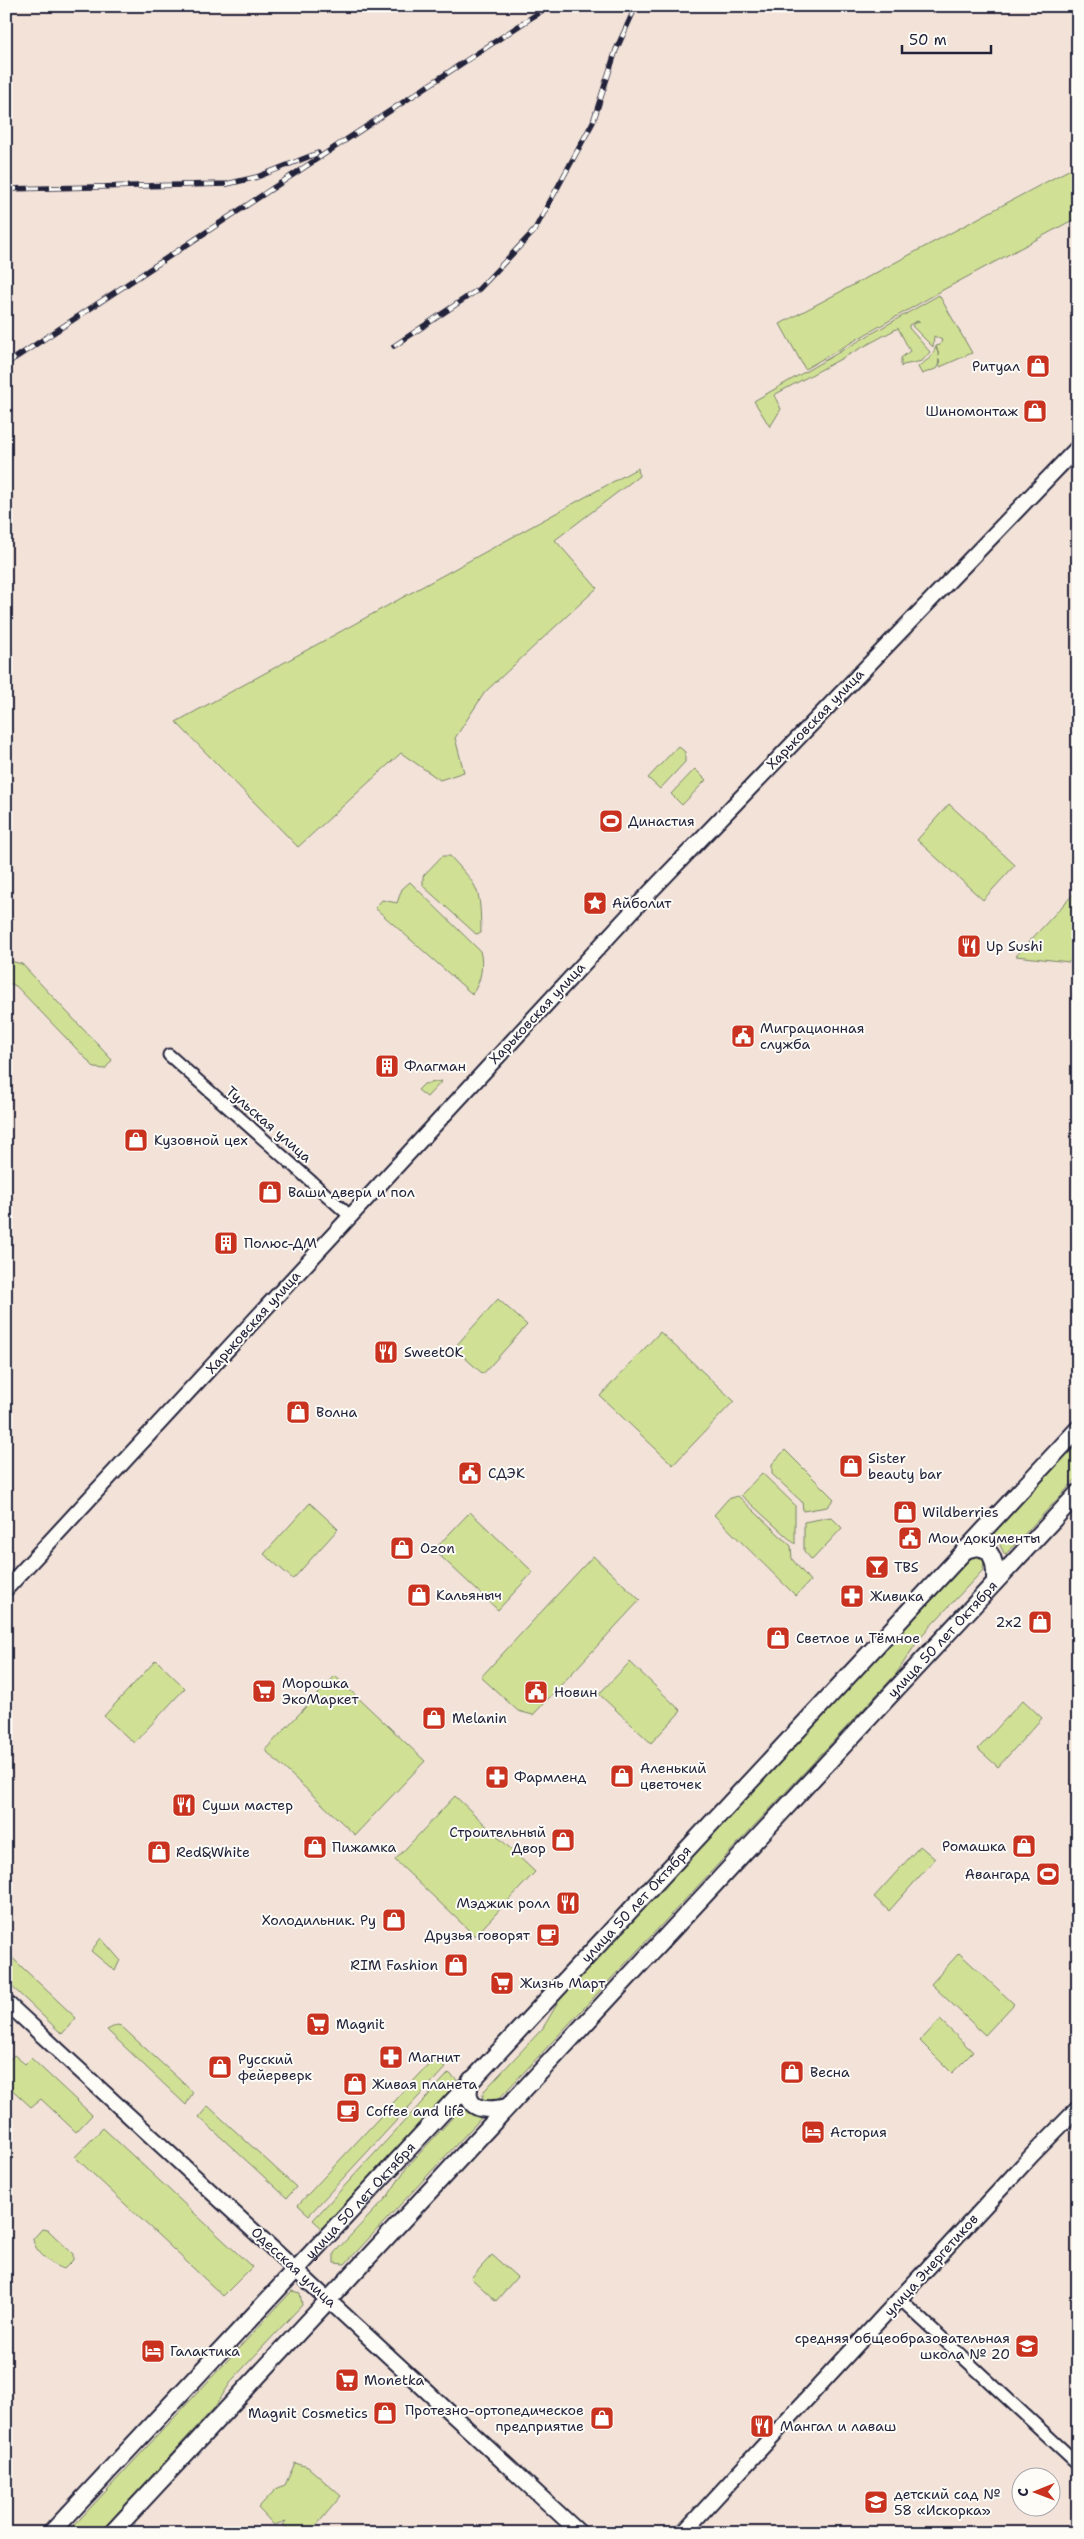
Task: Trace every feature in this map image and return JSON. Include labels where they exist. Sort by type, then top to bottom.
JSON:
[{"type":"main road","name":"улица 50 лет Октября","points":[[51,2533],[471,2080],[666,1874],[826,1697],[1078,1429]]},
{"type":"main road","name":"улица 50 лет Октября","points":[[112,2533],[328,2298],[1078,1493]]},
{"type":"main road","points":[[964,1551],[973,1547],[982,1548],[990,1553],[995,1561],[995,1582]]},
{"type":"main road","points":[[471,2080],[468,2089],[469,2098],[475,2106],[483,2110],[507,2107]]},
{"type":"street","name":"Харьковская улица","points":[[6,1589],[650,892],[1078,447]]},
{"type":"street","name":"Тульская улица","points":[[169,1055],[350,1216]]},
{"type":"street","name":"Одесская улица","points":[[6,2002],[296,2268],[580,2533]]},
{"type":"street","name":"улица Энергетиков","points":[[683,2533],[1027,2160],[1078,2108]]},
{"type":"street","points":[[900,2299],[1078,2464]]},
{"type":"green space","points":[[1078,165],[1078,217],[941,291],[805,369],[780,324]]},
{"type":"green space","points":[[939,295],[972,353],[940,367],[939,359],[938,368],[922,374],[918,367],[931,357],[936,347],[939,356],[936,346],[940,345],[942,340],[934,336],[933,347],[912,326],[914,323],[920,322],[917,321],[909,325],[909,328],[930,352],[922,361],[901,367],[901,358],[910,351],[898,328],[774,395],[781,409],[770,427],[754,401]]},
{"type":"green space","points":[[638,468],[639,476],[555,540],[597,588],[485,692],[455,738],[464,772],[440,780],[401,753],[298,847],[176,722]]},
{"type":"green space","points":[[678,746],[685,752],[685,762],[660,789],[648,778]]},
{"type":"green space","points":[[695,769],[706,780],[682,805],[671,794]]},
{"type":"green space","points":[[949,804],[1015,865],[983,900],[917,840]]},
{"type":"green space","points":[[442,856],[450,856],[473,883],[479,897],[481,933],[476,934],[423,886],[423,876]]},
{"type":"green space","points":[[410,882],[480,951],[481,973],[478,984],[472,994],[375,908],[382,900],[397,903],[402,889]]},
{"type":"green space","points":[[1078,889],[1078,956],[1069,962],[1016,956]]},
{"type":"green space","points":[[6,960],[22,964],[112,1060],[105,1069],[95,1068],[16,986],[6,982]]},
{"type":"green space","points":[[442,1081],[427,1097],[418,1090],[424,1084]]},
{"type":"green space","points":[[498,1299],[527,1325],[483,1374],[454,1348]]},
{"type":"green space","points":[[660,1332],[734,1401],[673,1465],[600,1396]]},
{"type":"green space","points":[[1078,1441],[1078,1477],[1005,1555],[999,1543],[987,1538]]},
{"type":"green space","points":[[785,1450],[834,1499],[827,1507],[803,1511],[802,1502],[772,1474],[772,1464]]},
{"type":"green space","points":[[762,1473],[795,1505],[795,1544],[741,1495]]},
{"type":"green space","points":[[738,1496],[791,1546],[792,1559],[810,1581],[796,1596],[714,1515],[728,1499]]},
{"type":"green space","points":[[310,1503],[338,1529],[293,1579],[264,1554]]},
{"type":"green space","points":[[470,1512],[533,1572],[498,1610],[434,1550]]},
{"type":"green space","points":[[831,1517],[842,1528],[812,1560],[804,1551],[804,1522]]},
{"type":"green space","points":[[593,1556],[640,1600],[533,1715],[518,1711],[481,1677]]},
{"type":"green space","points":[[973,1556],[977,1556],[984,1561],[983,1570],[921,1636],[896,1674],[495,2103],[484,2102],[482,2099],[484,2091],[543,2028],[563,1994]]},
{"type":"green space","points":[[156,1660],[185,1688],[134,1743],[104,1716]]},
{"type":"green space","points":[[630,1662],[681,1711],[651,1743],[599,1694]]},
{"type":"green space","points":[[335,1676],[425,1761],[355,1835],[265,1750]]},
{"type":"green space","points":[[1023,1700],[1042,1718],[998,1767],[978,1749]]},
{"type":"green space","points":[[455,1796],[535,1872],[475,1936],[395,1860]]},
{"type":"green space","points":[[920,1846],[935,1859],[889,1911],[874,1897]]},
{"type":"green space","points":[[101,1938],[120,1960],[115,1971],[91,1951]]},
{"type":"green space","points":[[6,1952],[76,2018],[62,2034],[6,1981]]},
{"type":"green space","points":[[959,1953],[1014,2004],[985,2035],[931,1984]]},
{"type":"green space","points":[[940,2020],[973,2052],[952,2073],[920,2041]]},
{"type":"green space","points":[[117,2025],[121,2026],[193,2092],[186,2105],[107,2030]]},
{"type":"green space","points":[[14,2055],[25,2064],[31,2058],[92,2115],[76,2132],[41,2099],[31,2107],[6,2084],[6,2063]]},
{"type":"green space","points":[[434,2059],[445,2068],[309,2215],[298,2205]]},
{"type":"green space","points":[[449,2073],[460,2083],[324,2230],[313,2220]]},
{"type":"green space","points":[[465,2104],[471,2114],[482,2117],[345,2264],[334,2263],[334,2253],[388,2196],[407,2167]]},
{"type":"green space","points":[[208,2106],[296,2187],[287,2198],[199,2117]]},
{"type":"green space","points":[[103,2128],[252,2267],[223,2296],[75,2157]]},
{"type":"green space","points":[[42,2229],[48,2230],[73,2254],[73,2260],[64,2269],[50,2262],[34,2244],[33,2239]]},
{"type":"green space","points":[[492,2255],[517,2277],[496,2301],[471,2278]]},
{"type":"green space","points":[[292,2291],[300,2293],[302,2305],[233,2379],[214,2408],[99,2533],[67,2533]]},
{"type":"green space","points":[[295,2463],[308,2467],[341,2496],[310,2533],[292,2533],[283,2525],[286,2521],[274,2525],[258,2508],[276,2489],[285,2485]]},
{"type":"railway","points":[[6,364],[549,6]]},
{"type":"railway","points":[[394,346],[479,289],[534,231],[593,122],[616,50],[636,6]]},
{"type":"railway","points":[[6,189],[227,184],[257,177],[318,153]]},
{"type":"place","name":"Ритуал","points":[[1038,366]]},
{"type":"place","name":"Шиномонтаж","points":[[1035,411]]},
{"type":"place","name":"Династия","points":[[611,821]]},
{"type":"place","name":"Айболит","points":[[595,903]]},
{"type":"place","name":"Up Sushi","points":[[969,946]]},
{"type":"place","name":"Миграционная служба","points":[[743,1036]]},
{"type":"place","name":"Флагман","points":[[387,1066]]},
{"type":"place","name":"Кузовной цех","points":[[136,1140]]},
{"type":"place","name":"Ваши двери и пол","points":[[270,1192]]},
{"type":"place","name":"Полюс-ДМ","points":[[226,1243]]},
{"type":"place","name":"SweetOK","points":[[386,1352]]},
{"type":"place","name":"Волна","points":[[298,1412]]},
{"type":"place","name":"Sister beauty bar","points":[[851,1466]]},
{"type":"place","name":"СДЭК","points":[[470,1473]]},
{"type":"place","name":"Wildberries","points":[[905,1512]]},
{"type":"place","name":"Мои документы","points":[[910,1538]]},
{"type":"place","name":"Ozon","points":[[402,1548]]},
{"type":"place","name":"TBS","points":[[877,1567]]},
{"type":"place","name":"Кальяныч","points":[[419,1595]]},
{"type":"place","name":"Живика","points":[[852,1596]]},
{"type":"place","name":"2х2","points":[[1040,1622]]},
{"type":"place","name":"Светлое и Тёмное","points":[[778,1638]]},
{"type":"place","name":"Морошка ЭкоМаркет","points":[[264,1691]]},
{"type":"place","name":"Новин","points":[[536,1692]]},
{"type":"place","name":"Melanin","points":[[434,1718]]},
{"type":"place","name":"Аленький цветочек","points":[[622,1776]]},
{"type":"place","name":"Фармленд","points":[[497,1777]]},
{"type":"place","name":"Суши мастер","points":[[184,1805]]},
{"type":"place","name":"Строительный Двор","points":[[563,1840]]},
{"type":"place","name":"Ромашка","points":[[1024,1846]]},
{"type":"place","name":"Пижамка","points":[[315,1847]]},
{"type":"place","name":"Red&White","points":[[159,1852]]},
{"type":"place","name":"Авангард","points":[[1048,1874]]},
{"type":"place","name":"Мэджик ролл","points":[[568,1903]]},
{"type":"place","name":"Холодильник. Ру","points":[[394,1920]]},
{"type":"place","name":"Друзья говорят","points":[[548,1935]]},
{"type":"place","name":"RIM Fashion","points":[[456,1965]]},
{"type":"place","name":"Жизнь Март","points":[[502,1983]]},
{"type":"place","name":"Magnit","points":[[318,2024]]},
{"type":"place","name":"Магнит","points":[[391,2057]]},
{"type":"place","name":"Русский фейерверк","points":[[220,2067]]},
{"type":"place","name":"Весна","points":[[792,2072]]},
{"type":"place","name":"Живая планета","points":[[355,2084]]},
{"type":"place","name":"Coffee and life","points":[[348,2111]]},
{"type":"place","name":"Астория","points":[[813,2132]]},
{"type":"place","name":"средняя общеобразовательная школа № 20","points":[[1027,2346]]},
{"type":"place","name":"Галактика","points":[[153,2351]]},
{"type":"place","name":"Monetka","points":[[347,2380]]},
{"type":"place","name":"Magnit Cosmetics","points":[[385,2413]]},
{"type":"place","name":"Протезно-ортопедическое предприятие","points":[[602,2418]]},
{"type":"place","name":"Мангал и лаваш","points":[[762,2426]]},
{"type":"place","name":"детский сад № 58 «Искорка»","points":[[876,2502]]}]
